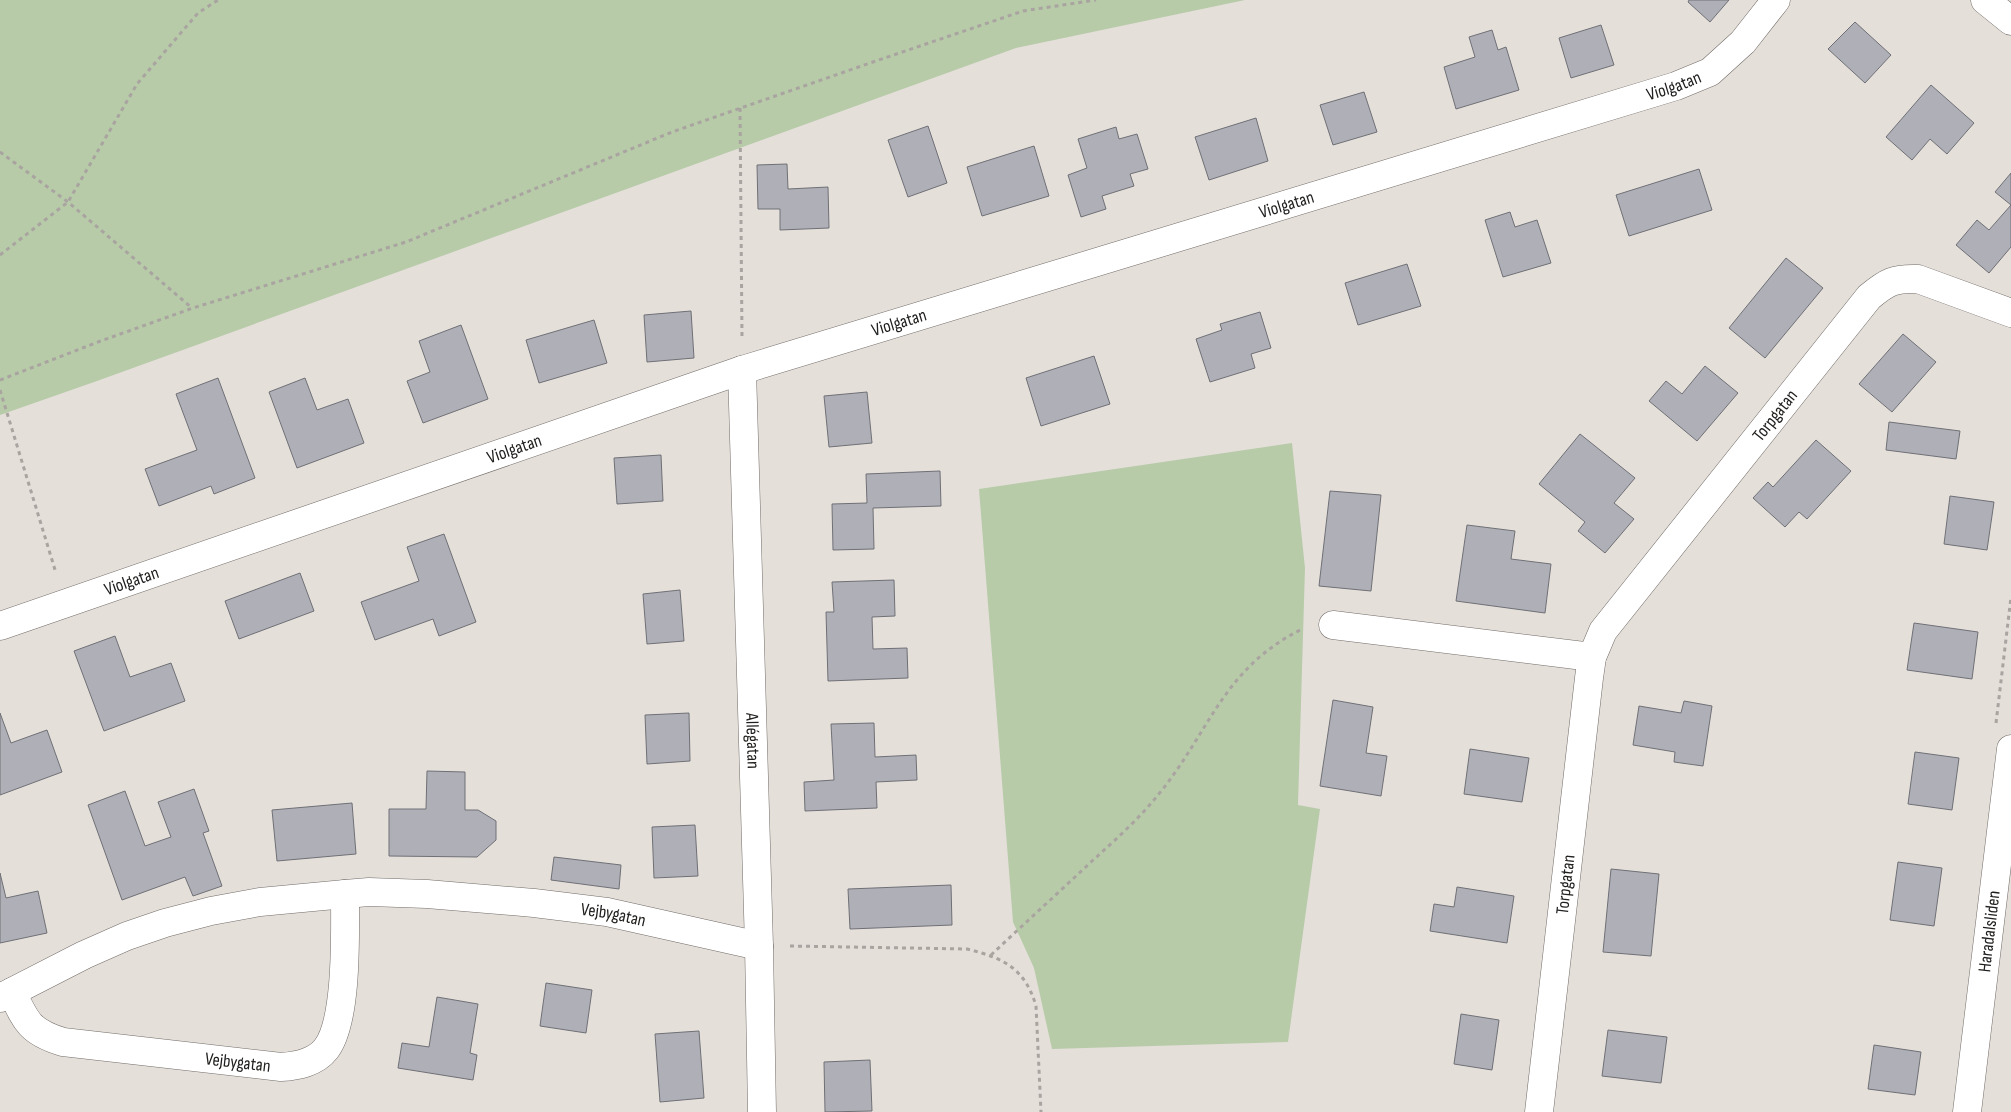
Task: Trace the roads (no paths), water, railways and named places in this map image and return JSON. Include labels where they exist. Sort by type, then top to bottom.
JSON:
[{"type":"street","name":"Violgatan","points":[[0,626],[742,370],[1676,86],[1710,72],[1743,42],[1776,0]]},
{"type":"street","points":[[1985,0],[2011,20]]},
{"type":"street","name":"Torpgatan","points":[[1539,1112],[1592,657],[1603,631],[1869,297],[1879,289],[1890,281],[1902,278],[1918,279],[2011,313]]},
{"type":"street","name":"Allégatan","points":[[742,370],[762,1112]]},
{"type":"street","points":[[1333,625],[1592,657]]},
{"type":"street","name":"Haradalsliden","points":[[1967,1112],[2006,833],[2011,749]]},
{"type":"street","name":"Vejbygatan","points":[[345,894],[344,978],[334,1037],[325,1051],[312,1060],[298,1066],[281,1067],[63,1042],[44,1036],[32,1027],[6,995],[84,955],[128,936],[165,924],[211,911],[260,902],[345,894],[368,892],[427,894],[543,904],[607,912],[759,946]]}]
